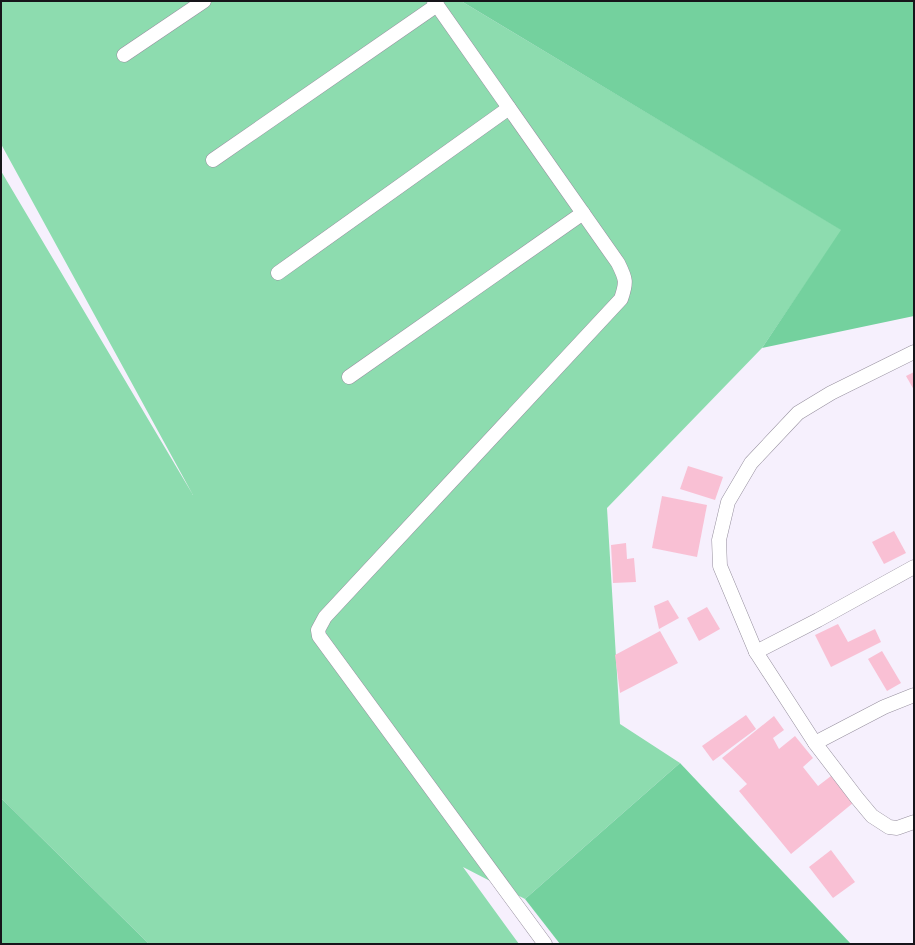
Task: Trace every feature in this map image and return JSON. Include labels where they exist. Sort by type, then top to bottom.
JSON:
[{"type":"street","points":[[124,56],[204,1]]},
{"type":"street","points":[[213,160],[436,3],[618,263],[624,275],[626,286],[621,298],[325,617],[318,630],[319,636],[545,944]]},
{"type":"street","points":[[278,273],[509,108]]},
{"type":"street","points":[[349,377],[583,213]]},
{"type":"street","points":[[914,352],[831,393],[798,413],[751,464],[728,502],[719,540],[720,566],[756,652],[815,743],[872,816],[889,827],[896,828],[914,822]]},
{"type":"street","points":[[756,652],[914,567]]},
{"type":"street","points":[[815,743],[884,707],[914,695]]},
{"type":"green space","points":[[1,1],[461,1],[842,230],[762,348],[607,508],[620,724],[680,763],[525,899],[463,867],[519,944],[149,944],[1,798],[1,171],[193,495],[1,144]]},
{"type":"green space","points":[[461,1],[914,1],[914,316],[762,348],[841,230]]},
{"type":"green space","points":[[680,763],[851,944],[560,944],[525,899]]},
{"type":"green space","points":[[1,798],[149,944],[1,944]]},
{"type":"building","points":[[914,372],[914,390],[906,376]]},
{"type":"building","points":[[688,466],[723,477],[715,500],[680,489]]},
{"type":"building","points":[[662,496],[707,505],[697,557],[652,548]]},
{"type":"building","points":[[894,531],[906,553],[884,564],[872,542]]},
{"type":"building","points":[[626,543],[627,559],[634,558],[636,582],[613,583],[611,545]]},
{"type":"building","points":[[668,600],[679,618],[659,629],[654,606]]},
{"type":"building","points":[[707,607],[720,629],[699,641],[687,618]]},
{"type":"building","points":[[838,624],[848,642],[875,629],[881,642],[831,667],[815,635]]},
{"type":"building","points":[[660,631],[678,663],[620,693],[615,655]]},
{"type":"building","points":[[882,651],[901,683],[887,691],[868,659]]},
{"type":"building","points":[[746,715],[756,729],[713,761],[702,746]]},
{"type":"building","points":[[774,716],[784,730],[773,738],[779,749],[795,736],[813,758],[803,767],[818,786],[831,776],[853,803],[791,854],[739,791],[747,784],[722,758]]},
{"type":"building","points":[[831,850],[855,882],[833,898],[809,867]]}]
